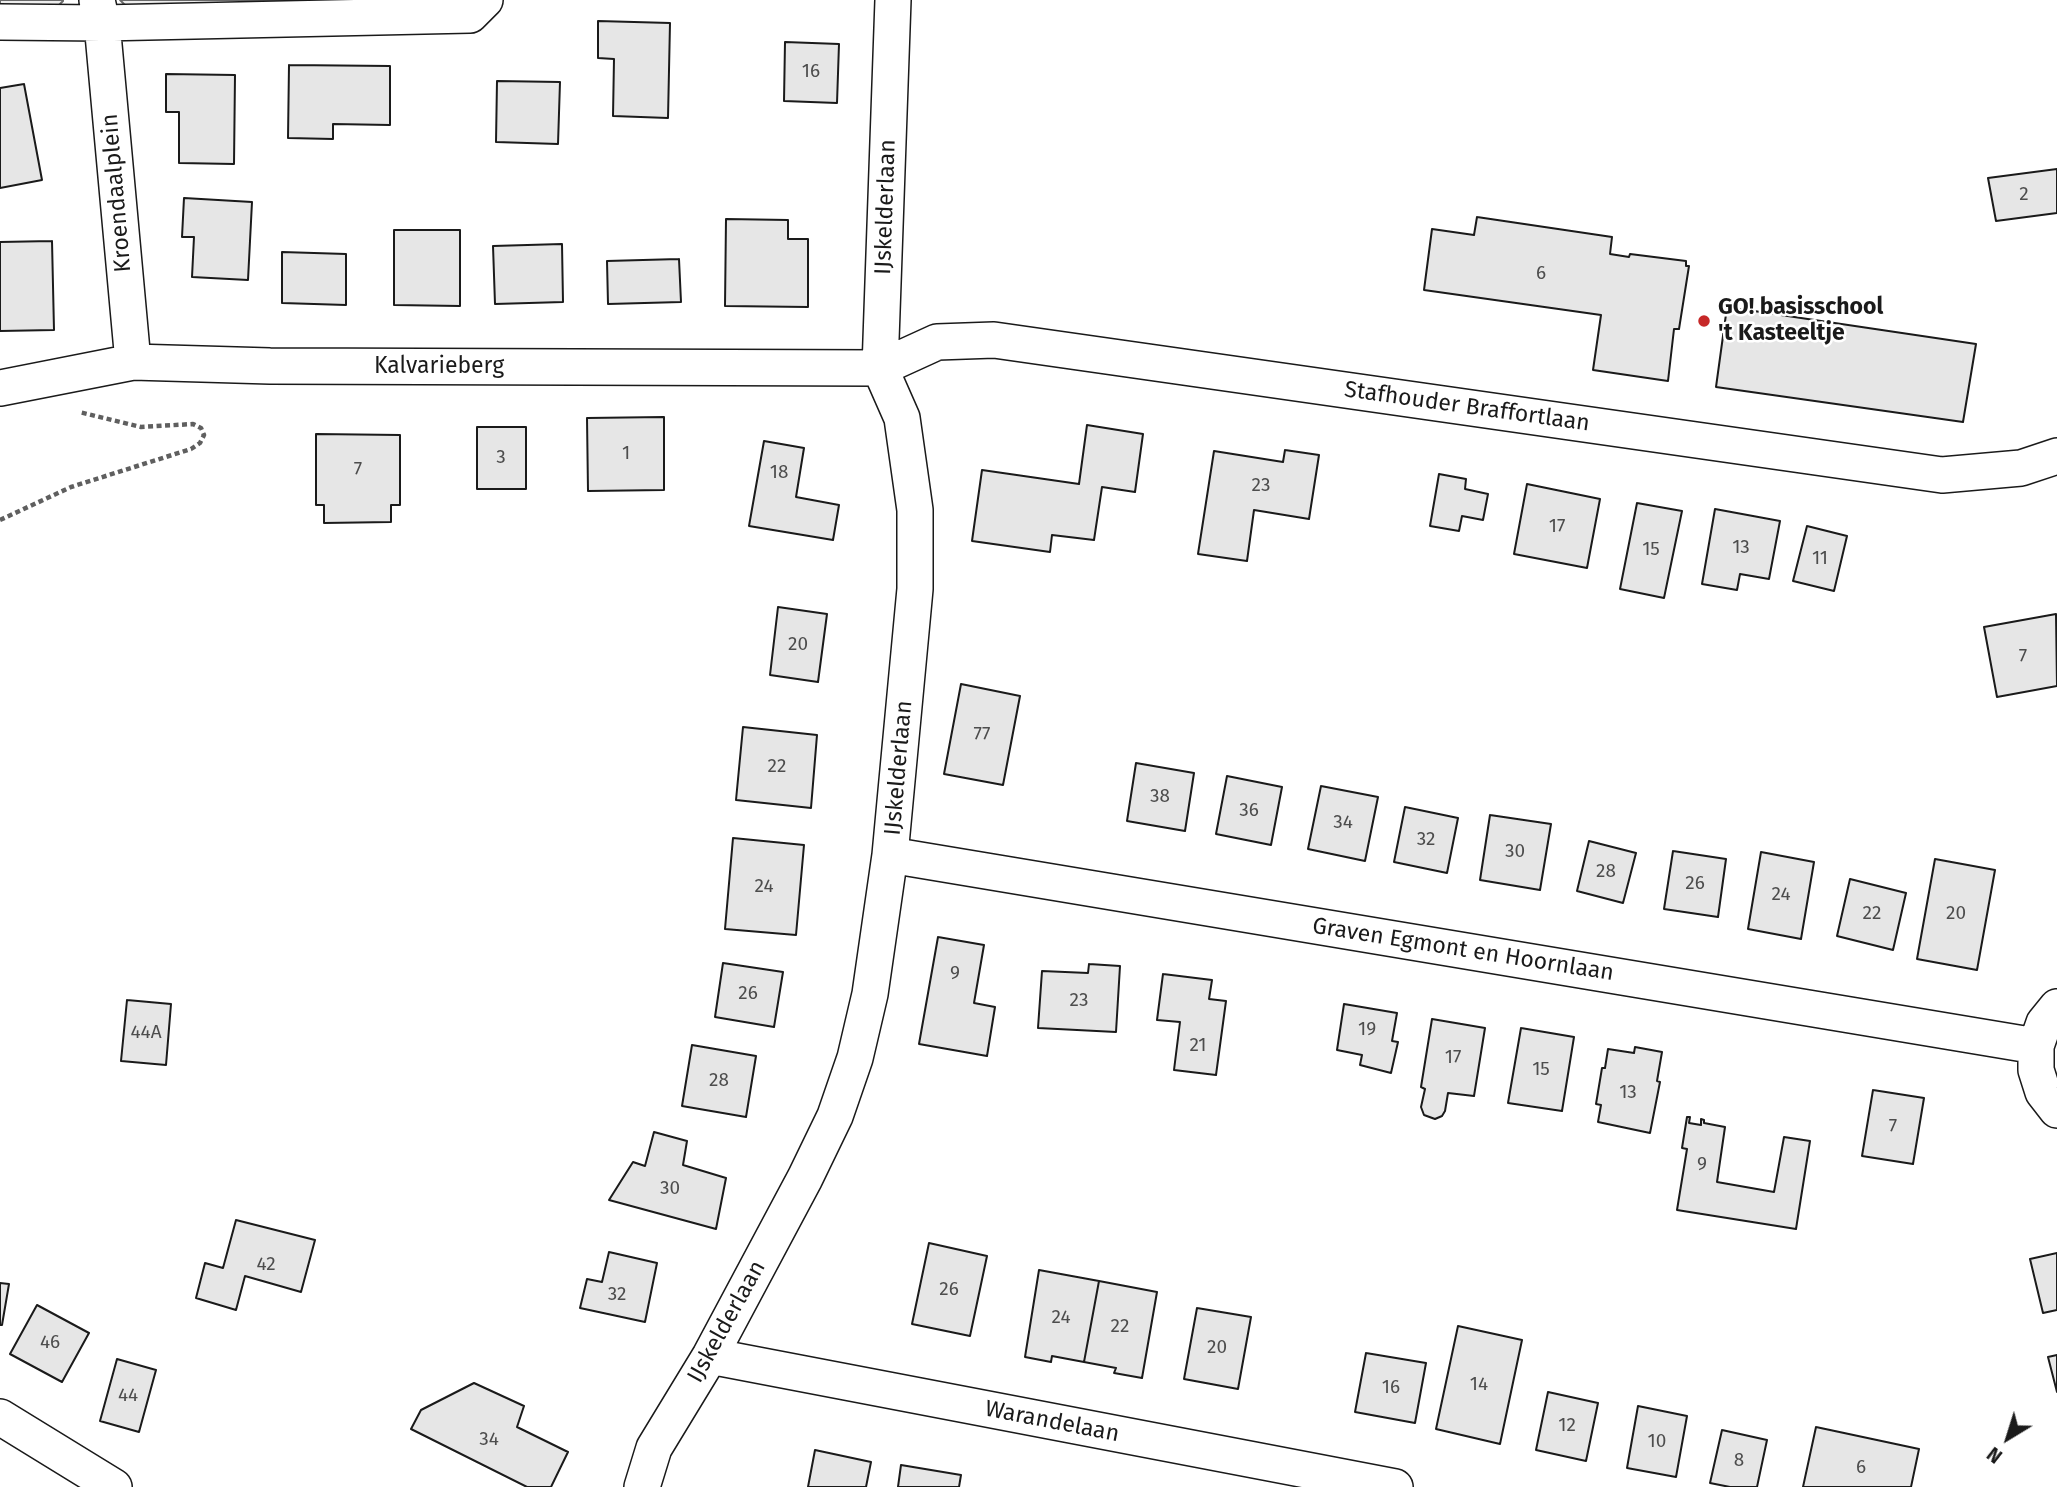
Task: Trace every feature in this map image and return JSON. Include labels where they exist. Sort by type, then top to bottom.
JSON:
[{"type":"street","points":[[0,22],[99,11],[470,15],[485,0]]},
{"type":"street","name":"IJskelderlaan","points":[[642,1487],[654,1448],[710,1356],[835,1116],[855,1058],[870,994],[890,855],[915,589],[915,510],[902,418],[880,368],[892,0]]},
{"type":"street","name":"Kroendaalplein","points":[[99,11],[133,362]]},
{"type":"street","name":"Stafhouder Braffortlaan","points":[[880,368],[937,342],[994,340],[1942,475],[2021,468],[2057,456]]},
{"type":"street","name":"Kalvarieberg","points":[[0,388],[133,362],[270,366],[880,368]]},
{"type":"street","name":"Graven Egmont en Hoornlaan","points":[[890,855],[2036,1046]]},
{"type":"street","points":[[2057,1007],[2044,1023],[2036,1046],[2036,1070],[2043,1092],[2057,1110]]},
{"type":"street","name":"Warandelaan","points":[[710,1356],[1395,1487]]},
{"type":"street","points":[[0,1417],[114,1487]]},
{"type":"path","points":[[0,520],[71,487],[191,449],[200,443],[204,435],[201,428],[193,424],[141,427],[66,409],[57,377]]},
{"type":"shaded area","points":[[0,0],[63,1],[58,6],[0,6]]},
{"type":"shaded area","points":[[120,0],[450,0],[127,7]]},
{"type":"building","points":[[598,21],[670,23],[668,118],[613,116],[614,59],[598,58]]},
{"type":"building","points":[[785,42],[839,44],[837,103],[784,101]]},
{"type":"building","points":[[289,65],[390,66],[390,125],[333,124],[333,139],[288,138]]},
{"type":"building","points":[[166,74],[235,75],[234,164],[179,163],[179,112],[166,112]]},
{"type":"building","points":[[497,81],[560,82],[558,144],[496,142]]},
{"type":"building","points":[[24,84],[42,180],[0,188],[0,88]]},
{"type":"building","points":[[2057,169],[2057,213],[1996,221],[1988,178]]},
{"type":"building","points":[[184,198],[252,202],[248,280],[192,277],[194,237],[182,237]]},
{"type":"building","points":[[1477,217],[1612,237],[1610,254],[1686,261],[1686,266],[1689,266],[1679,329],[1674,329],[1668,381],[1593,370],[1601,315],[1424,290],[1432,229],[1474,235]]},
{"type":"building","points":[[726,219],[788,220],[788,239],[808,239],[808,307],[725,306]]},
{"type":"building","points":[[394,230],[460,230],[460,306],[394,305]]},
{"type":"building","points":[[52,241],[54,330],[0,331],[0,242]]},
{"type":"building","points":[[562,244],[563,302],[495,304],[493,246]]},
{"type":"building","points":[[282,252],[346,254],[346,305],[282,303]]},
{"type":"building","points":[[679,259],[681,302],[608,304],[607,261]]},
{"type":"building","points":[[1727,307],[1976,344],[1963,422],[1716,387]]},
{"type":"building","points":[[664,417],[664,490],[588,491],[587,418]]},
{"type":"building","points":[[1087,425],[1143,434],[1135,492],[1102,487],[1094,540],[1052,535],[1050,552],[972,541],[982,470],[1079,484]]},
{"type":"building","points":[[477,427],[526,427],[526,489],[477,489]]},
{"type":"building","points":[[316,434],[400,435],[400,505],[391,505],[391,522],[324,523],[324,505],[316,505]]},
{"type":"building","points":[[764,441],[804,448],[796,497],[839,505],[833,540],[749,526]]},
{"type":"building","points":[[1285,450],[1319,455],[1309,519],[1254,510],[1247,561],[1198,554],[1214,451],[1283,462]]},
{"type":"building","points":[[1439,474],[1466,479],[1465,489],[1488,494],[1483,520],[1462,516],[1459,531],[1430,526]]},
{"type":"building","points":[[1527,484],[1600,499],[1587,568],[1514,554]]},
{"type":"building","points":[[1637,503],[1682,511],[1664,598],[1620,589]]},
{"type":"building","points":[[1715,509],[1780,521],[1769,579],[1740,574],[1737,590],[1702,584]]},
{"type":"building","points":[[1807,526],[1847,536],[1834,591],[1793,581]]},
{"type":"building","points":[[778,607],[827,614],[818,682],[770,675]]},
{"type":"building","points":[[2056,614],[2057,686],[1997,697],[1984,627]]},
{"type":"building","points":[[961,684],[1020,696],[1003,785],[944,774]]},
{"type":"building","points":[[743,727],[817,735],[811,808],[736,800]]},
{"type":"building","points":[[1136,763],[1194,773],[1185,831],[1127,821]]},
{"type":"building","points":[[1227,776],[1282,787],[1271,845],[1216,834]]},
{"type":"building","points":[[1321,786],[1378,797],[1365,861],[1308,849]]},
{"type":"building","points":[[1405,807],[1458,818],[1447,873],[1394,862]]},
{"type":"building","points":[[1490,815],[1551,824],[1540,890],[1480,880]]},
{"type":"building","points":[[733,838],[804,845],[796,935],[725,929]]},
{"type":"building","points":[[1589,841],[1636,853],[1623,903],[1577,891]]},
{"type":"building","points":[[1673,851],[1726,859],[1718,917],[1664,909]]},
{"type":"building","points":[[1761,852],[1814,862],[1801,939],[1748,929]]},
{"type":"building","points":[[1935,859],[1995,870],[1977,970],[1917,959]]},
{"type":"building","points":[[1850,879],[1906,893],[1893,950],[1837,936]]},
{"type":"building","points":[[938,937],[984,945],[974,1003],[995,1007],[987,1056],[919,1044]]},
{"type":"building","points":[[723,963],[783,972],[774,1027],[715,1017]]},
{"type":"building","points":[[1089,964],[1120,966],[1116,1032],[1038,1028],[1042,971],[1088,973]]},
{"type":"building","points":[[1163,974],[1212,980],[1209,999],[1226,1001],[1216,1075],[1174,1070],[1180,1022],[1157,1020]]},
{"type":"building","points":[[127,1000],[171,1004],[166,1065],[121,1061]]},
{"type":"building","points":[[1344,1004],[1397,1013],[1392,1041],[1398,1042],[1391,1073],[1360,1065],[1362,1055],[1337,1050]]},
{"type":"building","points":[[1432,1019],[1485,1028],[1474,1096],[1448,1093],[1445,1111],[1435,1119],[1424,1115],[1421,1107],[1425,1089],[1421,1087]]},
{"type":"building","points":[[1521,1028],[1574,1037],[1562,1111],[1508,1103]]},
{"type":"building","points":[[692,1045],[756,1056],[746,1117],[682,1106]]},
{"type":"building","points":[[1635,1047],[1662,1052],[1657,1081],[1660,1082],[1650,1133],[1598,1122],[1601,1105],[1596,1104],[1608,1049],[1634,1053]]},
{"type":"building","points":[[1873,1090],[1924,1098],[1913,1164],[1862,1156]]},
{"type":"building","points":[[1687,1117],[1690,1117],[1689,1123],[1701,1125],[1701,1119],[1704,1123],[1725,1127],[1717,1182],[1774,1192],[1784,1137],[1810,1141],[1796,1229],[1677,1210],[1687,1149],[1682,1148]]},
{"type":"building","points":[[654,1132],[687,1141],[683,1165],[726,1178],[716,1229],[609,1200],[633,1162],[645,1166]]},
{"type":"building","points":[[236,1220],[315,1240],[301,1292],[245,1276],[236,1310],[196,1298],[205,1263],[223,1268]]},
{"type":"building","points":[[929,1243],[987,1256],[970,1336],[912,1324]]},
{"type":"building","points":[[609,1252],[657,1263],[645,1322],[580,1308],[587,1279],[602,1282]]},
{"type":"building","points":[[2057,1253],[2057,1310],[2043,1313],[2030,1259]]},
{"type":"building","points":[[1039,1270],[1099,1281],[1084,1362],[1052,1356],[1051,1362],[1025,1357]]},
{"type":"building","points":[[1099,1281],[1157,1292],[1142,1378],[1114,1373],[1116,1368],[1084,1362]]},
{"type":"building","points":[[0,1283],[9,1284],[2,1325],[0,1325]]},
{"type":"building","points":[[37,1305],[89,1333],[62,1382],[10,1354]]},
{"type":"building","points":[[1197,1308],[1251,1317],[1238,1389],[1184,1379]]},
{"type":"building","points":[[1458,1326],[1522,1340],[1500,1444],[1436,1429]]},
{"type":"building","points":[[1366,1353],[1426,1363],[1415,1423],[1355,1412]]},
{"type":"building","points":[[2057,1355],[2057,1392],[2048,1357]]},
{"type":"building","points":[[117,1359],[156,1370],[139,1432],[100,1421]]},
{"type":"building","points":[[474,1383],[524,1406],[517,1427],[568,1452],[551,1487],[527,1487],[411,1429],[421,1410]]},
{"type":"building","points":[[1548,1392],[1598,1403],[1586,1461],[1536,1450]]},
{"type":"building","points":[[1638,1406],[1687,1416],[1676,1477],[1627,1468]]},
{"type":"building","points":[[1816,1427],[1919,1449],[1911,1487],[1803,1487]]},
{"type":"building","points":[[1722,1430],[1767,1440],[1757,1487],[1730,1487],[1710,1483]]},
{"type":"building","points":[[815,1450],[871,1462],[866,1487],[808,1487]]},
{"type":"building","points":[[901,1465],[961,1475],[959,1487],[898,1487]]},
{"type":"place","name":"GO! basisschool 't Kasteeltje","points":[[1704,321]]}]
